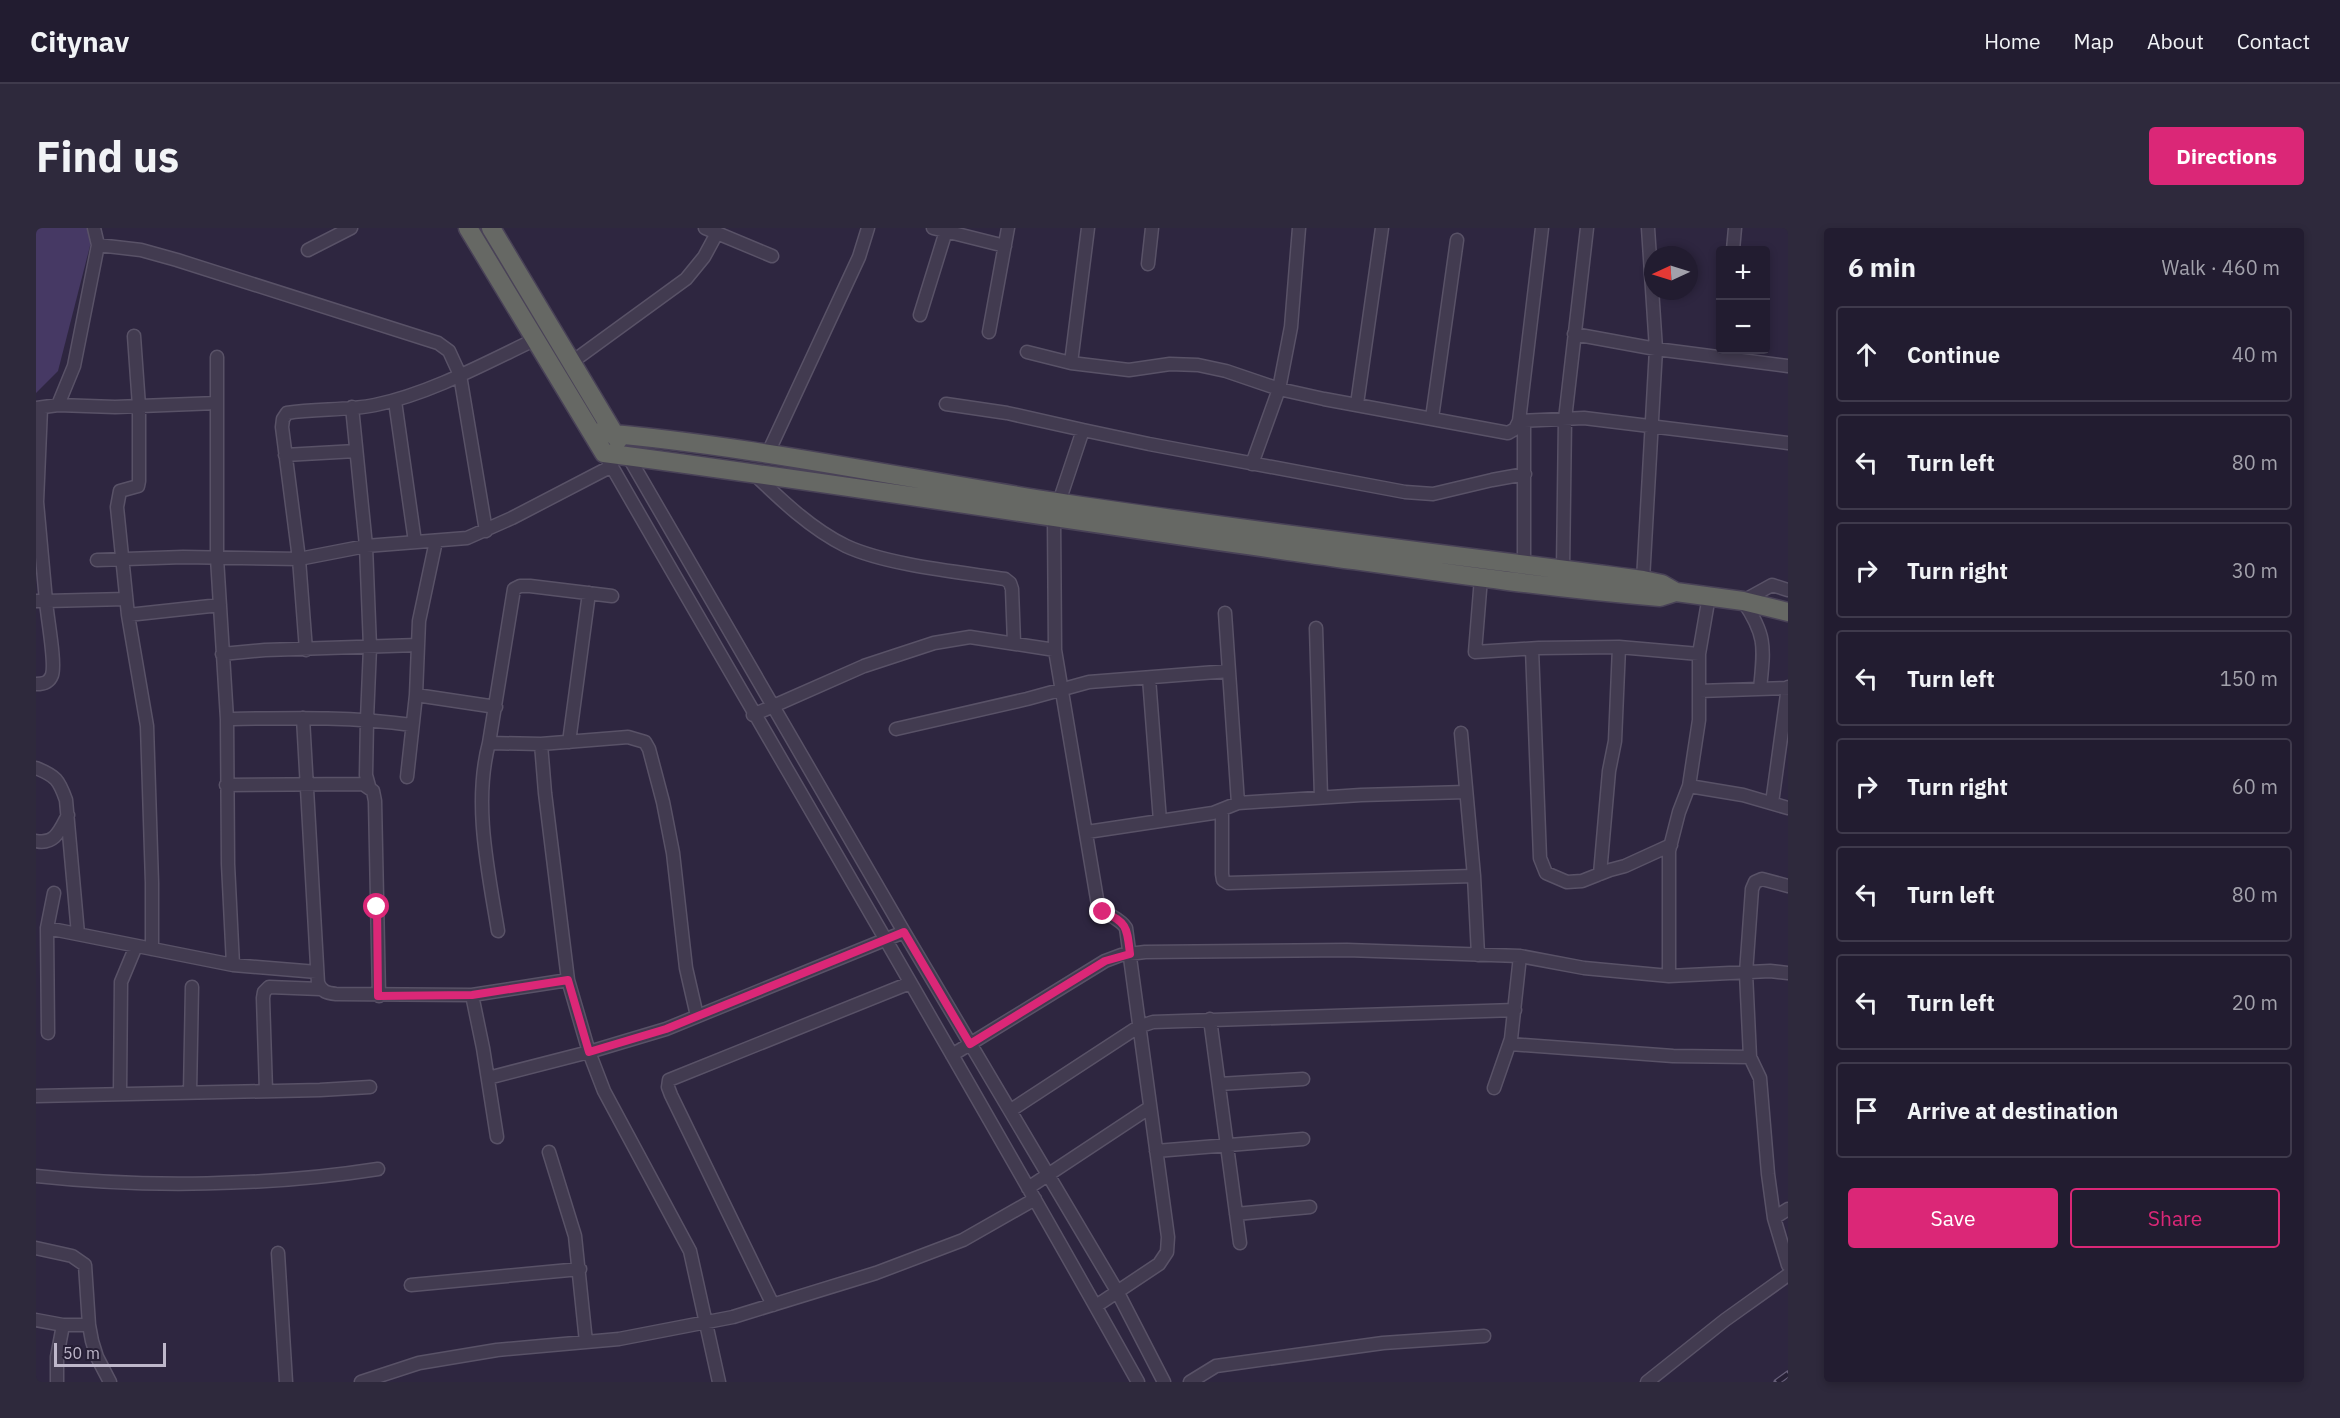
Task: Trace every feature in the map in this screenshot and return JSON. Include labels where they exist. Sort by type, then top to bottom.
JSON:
[{"type":"highway","points":[[468,228],[608,460],[628,456],[1643,580],[1662,584],[1676,592],[1743,601],[1785,611]]},
{"type":"highway","points":[[491,228],[628,456]]},
{"type":"highway","points":[[592,432],[767,455],[1057,510],[1481,578],[1660,597],[1676,592]]},
{"type":"street","points":[[58,405],[74,366],[98,244],[94,228]]},
{"type":"street","points":[[308,250],[351,228]]},
{"type":"street","points":[[767,455],[859,257],[868,228]]},
{"type":"street","points":[[933,228],[1005,246]]},
{"type":"street","points":[[989,332],[1008,228]]},
{"type":"street","points":[[1071,363],[1088,228]]},
{"type":"street","points":[[1148,264],[1152,228]]},
{"type":"street","points":[[1252,464],[1279,389],[1290,327],[1299,228]]},
{"type":"street","points":[[1357,404],[1382,228]]},
{"type":"street","points":[[1524,565],[1525,474],[1521,421],[1542,228]]},
{"type":"street","points":[[1563,570],[1564,419],[1587,228]]},
{"type":"street","points":[[1643,580],[1656,349],[1648,228]]},
{"type":"street","points":[[1733,246],[1735,228]]},
{"type":"street","points":[[572,362],[686,279],[704,257],[711,231],[772,256]]},
{"type":"street","points":[[920,315],[946,231]]},
{"type":"street","points":[[1432,418],[1457,240]]},
{"type":"street","points":[[98,244],[150,252],[438,343],[449,351],[460,375],[486,531]]},
{"type":"street","points":[[1574,334],[1656,349],[1716,353]]},
{"type":"street","points":[[134,336],[139,406],[139,482],[138,486],[120,491],[118,496],[121,560],[147,726],[152,949]]},
{"type":"street","points":[[306,650],[299,559],[282,427],[287,412],[395,401],[460,375],[536,339]]},
{"type":"street","points":[[1027,352],[1071,363],[1129,370],[1170,364],[1198,365],[1226,371],[1279,389],[1508,433],[1515,429],[1521,421]]},
{"type":"street","points":[[1725,354],[1788,366]]},
{"type":"street","points":[[217,357],[217,558],[227,719],[226,785],[233,964]]},
{"type":"street","points":[[395,401],[415,542]]},
{"type":"street","points":[[36,684],[46,682],[52,677],[53,666],[41,601],[37,502],[39,408],[58,405],[139,406],[217,403]]},
{"type":"street","points":[[946,404],[1007,413],[1252,464],[1405,492],[1433,495],[1525,474]]},
{"type":"street","points":[[352,407],[366,546],[370,647],[366,775],[375,801],[378,996]]},
{"type":"street","points":[[1521,421],[1584,418],[1788,443]]},
{"type":"street","points":[[1083,430],[1057,510],[1055,650],[1098,905],[1103,912],[1121,921],[1126,928],[1168,1237],[1167,1252],[1159,1264],[1096,1306]]},
{"type":"street","points":[[285,455],[356,451]]},
{"type":"street","points":[[628,456],[904,932],[1118,1291],[1164,1382]]},
{"type":"street","points":[[97,560],[299,559],[366,546],[467,538],[486,531],[608,460],[753,715],[1035,1199],[1138,1382]]},
{"type":"street","points":[[752,472],[821,532],[848,547],[891,560],[1005,579],[1010,583],[1014,643]]},
{"type":"street","points":[[407,777],[416,695],[421,612],[436,541]]},
{"type":"street","points":[[1481,578],[1475,652],[1619,647],[1699,654]]},
{"type":"street","points":[[1760,689],[1764,646],[1754,617],[1743,601],[1772,585],[1788,590]]},
{"type":"street","points":[[498,931],[489,877],[482,805],[483,766],[496,707],[514,589],[520,586],[530,586],[612,596]]},
{"type":"street","points":[[569,742],[589,593]]},
{"type":"street","points":[[1669,976],[1671,846],[1679,812],[1689,786],[1699,720],[1699,654],[1709,596]]},
{"type":"street","points":[[41,601],[126,598]]},
{"type":"street","points":[[128,615],[220,605]]},
{"type":"street","points":[[1225,612],[1238,803]]},
{"type":"street","points":[[1316,628],[1321,797]]},
{"type":"street","points":[[753,715],[864,666],[934,644],[970,637],[1055,650]]},
{"type":"street","points":[[222,654],[265,650],[418,645]]},
{"type":"street","points":[[1600,874],[1609,771],[1615,741],[1619,647]]},
{"type":"street","points":[[1533,649],[1542,866],[1546,873],[1557,879],[1575,883],[1625,867],[1671,846]]},
{"type":"street","points":[[896,729],[1028,699],[1062,688],[1100,681],[1229,671]]},
{"type":"street","points":[[1149,678],[1160,821]]},
{"type":"street","points":[[1699,691],[1788,688],[1772,803]]},
{"type":"street","points":[[416,695],[496,707]]},
{"type":"street","points":[[303,718],[317,972],[320,989]]},
{"type":"street","points":[[227,719],[368,719],[412,725]]},
{"type":"street","points":[[1461,733],[1474,876],[1478,955]]},
{"type":"street","points":[[489,743],[541,744],[627,737],[645,742],[649,749],[663,802],[673,853],[686,968],[697,1016]]},
{"type":"street","points":[[541,744],[568,980],[589,1052],[604,1091],[690,1251],[719,1382]]},
{"type":"street","points":[[36,768],[51,774],[60,783],[66,800],[78,934]]},
{"type":"street","points":[[226,785],[363,784],[369,786]]},
{"type":"street","points":[[1689,786],[1743,795],[1788,808]]},
{"type":"street","points":[[1087,832],[1222,810],[1238,803],[1321,797],[1466,792]]},
{"type":"street","points":[[1222,810],[1222,874],[1223,880],[1228,883],[1474,876]]},
{"type":"street","points":[[36,841],[47,843],[54,839],[68,815]]},
{"type":"street","points":[[1788,886],[1762,879],[1755,882],[1752,889],[1746,973],[1750,1057],[1760,1078],[1774,1218],[1788,1266]]},
{"type":"street","points":[[48,1033],[47,928],[54,893]]},
{"type":"street","points":[[47,928],[233,964],[317,972]]},
{"type":"street","points":[[488,1078],[666,1029],[904,932]]},
{"type":"street","points":[[120,1093],[121,982],[136,946]]},
{"type":"street","points":[[952,1055],[1105,961],[1130,954],[1347,950],[1520,956],[1602,970],[1669,976],[1770,971],[1788,973]]},
{"type":"street","points":[[1494,1088],[1510,1044],[1520,956]]},
{"type":"street","points":[[266,1091],[264,992],[269,987],[320,989],[326,993],[378,996],[472,995],[568,980]]},
{"type":"street","points":[[773,1305],[671,1095],[668,1087],[669,1080],[910,983]]},
{"type":"street","points":[[190,1093],[192,987]]},
{"type":"street","points":[[472,995],[497,1137]]},
{"type":"street","points":[[1011,1110],[1138,1027],[1161,1021],[1515,1010]]},
{"type":"street","points":[[1210,1019],[1240,1243]]},
{"type":"street","points":[[1510,1044],[1673,1056],[1750,1057]]},
{"type":"street","points":[[1219,1084],[1303,1079]]},
{"type":"street","points":[[36,1095],[370,1087]]},
{"type":"street","points":[[1028,1188],[1149,1108]]},
{"type":"street","points":[[1156,1151],[1303,1139]]},
{"type":"street","points":[[549,1152],[575,1236],[586,1342]]},
{"type":"street","points":[[36,1176],[104,1181],[194,1182],[297,1179],[378,1169]]},
{"type":"street","points":[[361,1382],[419,1363],[497,1350],[620,1339],[706,1322],[773,1305],[876,1274],[963,1240],[1035,1199]]},
{"type":"street","points":[[1236,1214],[1310,1207]]},
{"type":"street","points":[[1774,1218],[1788,1209]]},
{"type":"street","points":[[36,1248],[72,1256],[85,1265],[89,1325],[97,1358],[110,1382]]},
{"type":"street","points":[[278,1253],[286,1382]]},
{"type":"street","points":[[411,1285],[580,1269]]},
{"type":"street","points":[[1647,1382],[1725,1320],[1788,1275]]},
{"type":"street","points":[[36,1320],[63,1325],[89,1325]]},
{"type":"street","points":[[57,1382],[57,1357],[63,1325]]},
{"type":"street","points":[[1190,1382],[1216,1366],[1383,1343],[1484,1336]]},
{"type":"shaded area","points":[[36,228],[87,228],[91,242],[58,371],[36,393]]},
{"type":"railway","points":[[1777,1382],[1788,1374]]},
{"type":"route","points":[[377,907],[378,996],[472,995],[568,980],[589,1052],[666,1029],[904,932],[970,1044],[1105,961],[1130,954],[1126,928],[1121,921],[1103,912]]}]
